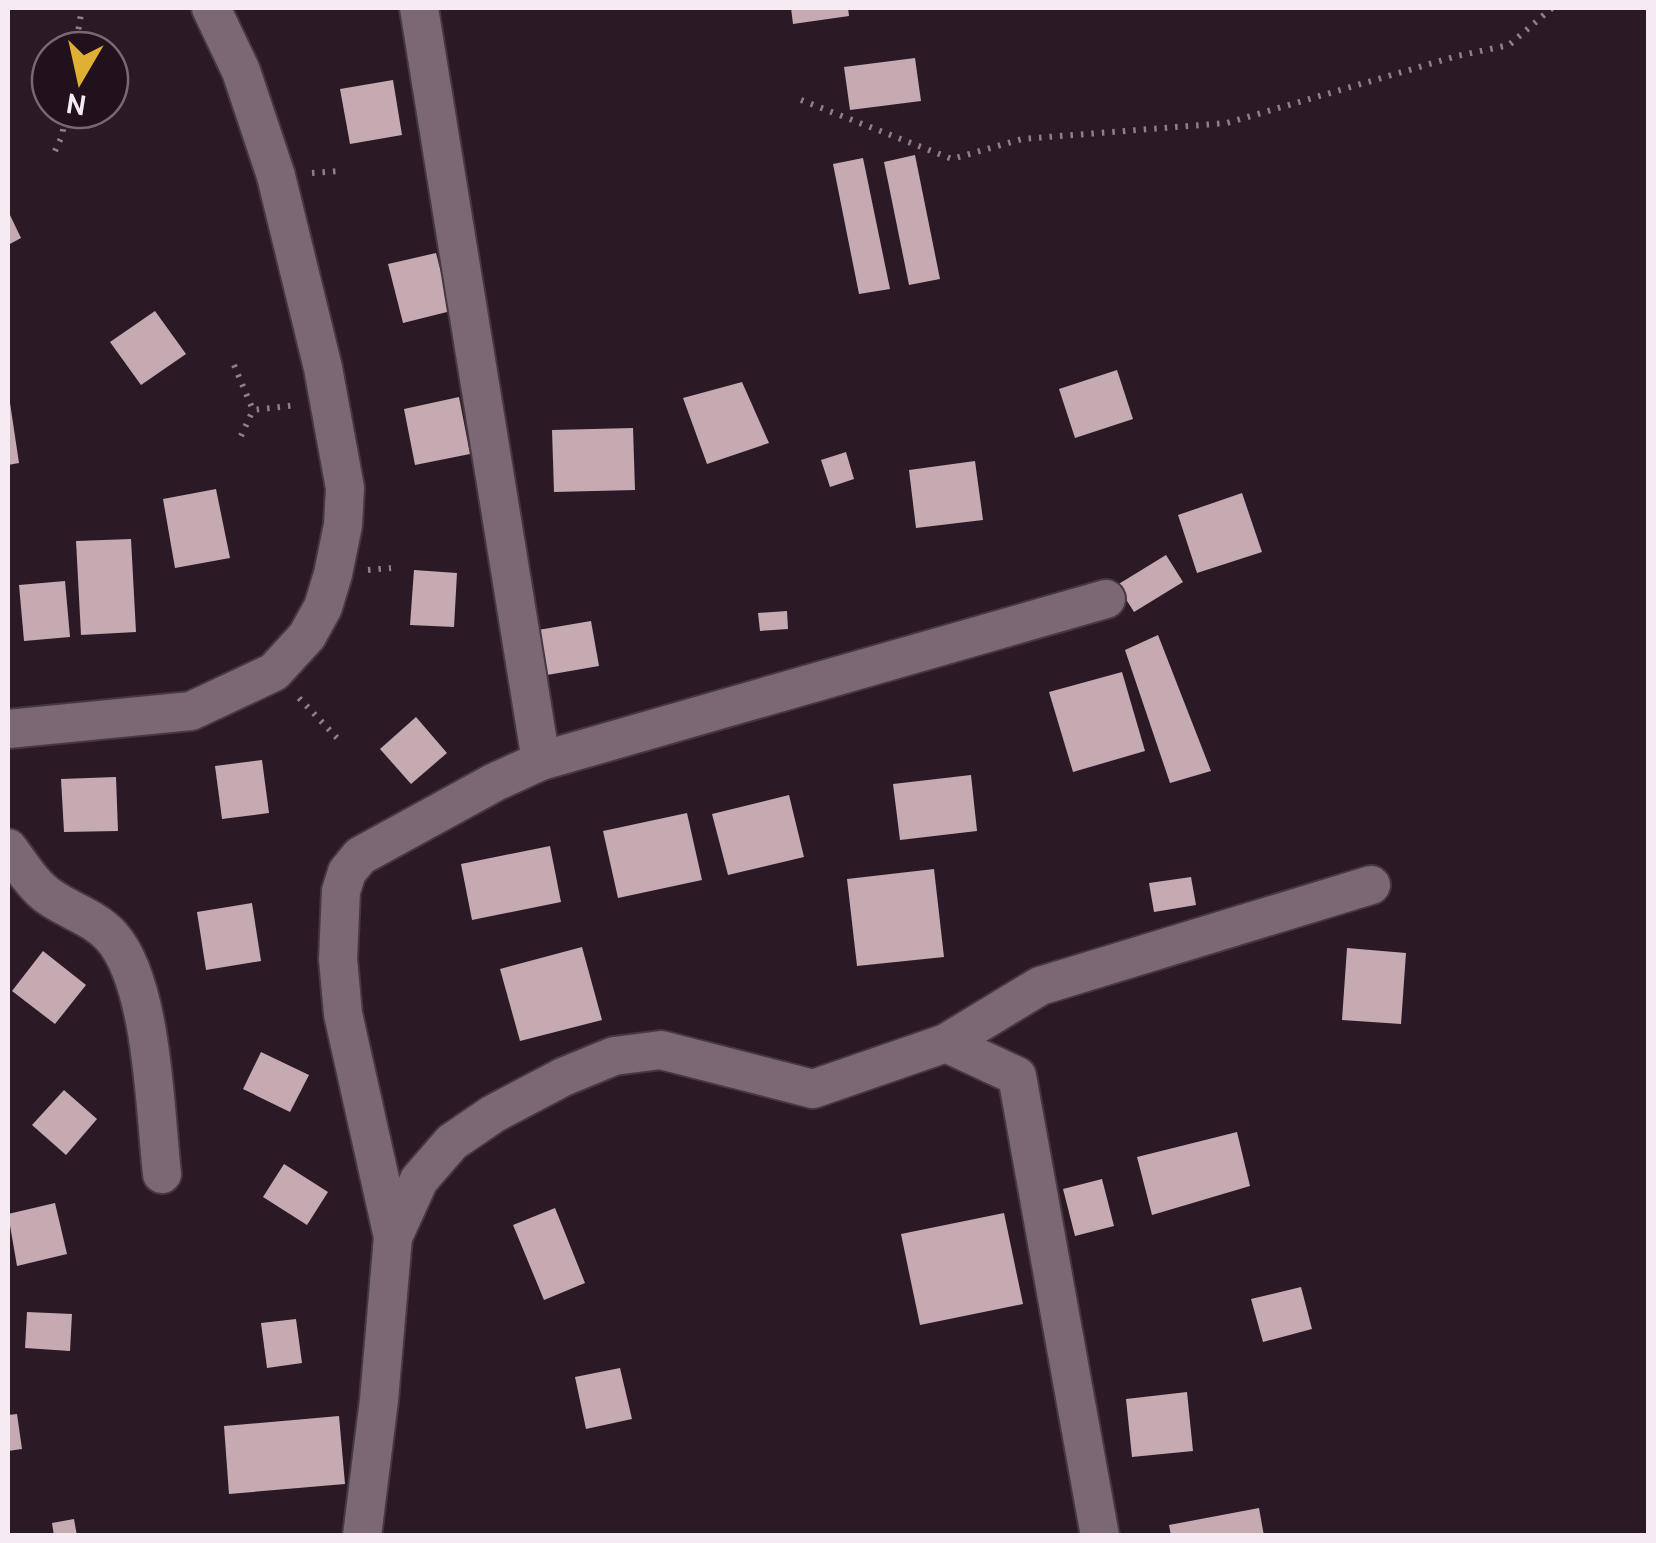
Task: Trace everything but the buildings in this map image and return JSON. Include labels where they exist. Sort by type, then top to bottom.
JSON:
[{"type":"street","points":[[8,729],[192,711],[274,672],[306,636],[323,606],[334,574],[345,488],[330,402],[276,176],[241,72],[211,8]]},
{"type":"street","points":[[419,8],[541,762]]},
{"type":"street","points":[[362,1536],[393,1237],[343,1014],[338,959],[341,891],[347,872],[360,856],[495,782],[541,762],[1106,599]]},
{"type":"street","points":[[8,848],[42,891],[100,927],[129,962],[143,1012],[162,1174]]},
{"type":"street","points":[[393,1237],[419,1180],[452,1142],[492,1114],[614,1056],[660,1050],[814,1088],[946,1043],[1040,986],[1371,885]]},
{"type":"street","points":[[946,1043],[1017,1076],[1100,1536]]},
{"type":"path","points":[[801,100],[952,159],[1022,139],[1227,122],[1456,56],[1509,45],[1552,8]]},
{"type":"path","points":[[55,151],[63,130]]},
{"type":"path","points":[[234,365],[253,410],[241,436]]},
{"type":"path","points":[[253,410],[330,402]]},
{"type":"path","points":[[274,672],[339,740]]}]
